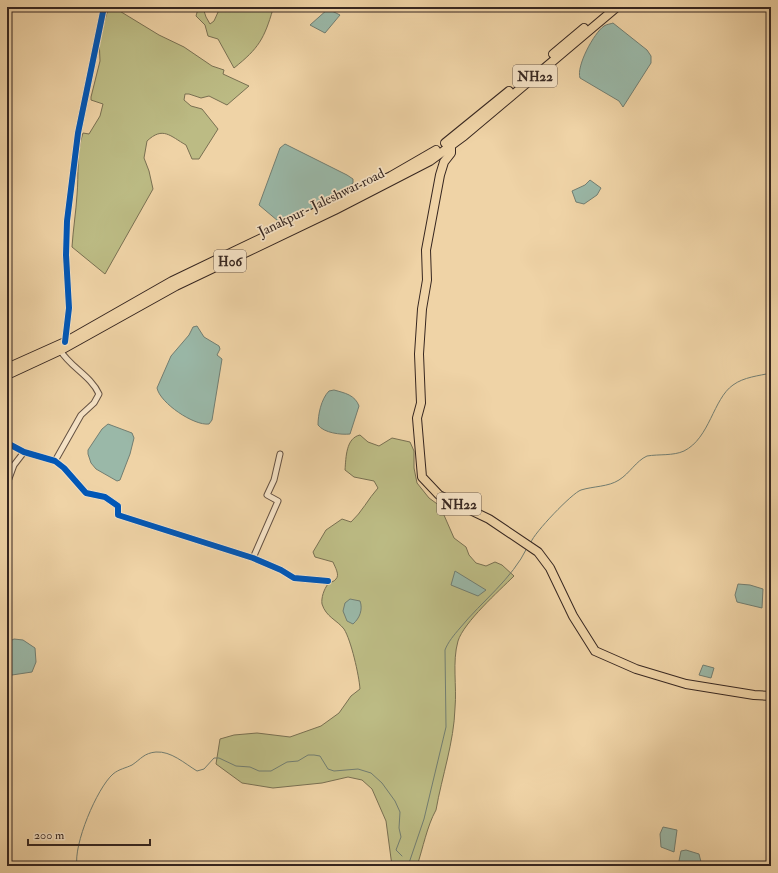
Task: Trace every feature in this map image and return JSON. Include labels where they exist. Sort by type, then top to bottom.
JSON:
[{"type":"main road","name":"Janakpur- Jaleshwar road","points":[[7,375],[60,350],[176,286],[399,179],[430,161],[609,7]]},
{"type":"main road","name":"Janakpur- Jaleshwar road","points":[[7,368],[65,342],[172,281],[391,176],[450,143],[617,7]]},
{"type":"main road","name":"NH22","points":[[450,143],[451,153],[444,162],[440,175],[426,250],[427,280],[422,309],[419,354],[421,403],[417,418],[422,477],[439,495],[489,519],[538,552],[550,568],[573,616],[595,651],[636,669],[686,684],[754,695],[771,696]]},
{"type":"street","points":[[65,342],[69,314],[66,255],[67,221],[78,133],[104,7]]},
{"type":"street","points":[[55,462],[81,414],[94,403],[99,394],[90,382],[66,359],[60,350]]},
{"type":"street","points":[[7,443],[24,452],[55,462],[64,468],[86,493],[105,497],[118,506],[118,515],[253,558],[281,570],[294,578],[328,581]]},
{"type":"street","points":[[7,484],[14,466],[24,452]]},
{"type":"street","points":[[253,558],[278,501],[267,495],[274,480],[280,454]]},
{"type":"shaded area","points":[[216,7],[269,7],[273,9],[267,28],[260,42],[249,55],[234,68],[218,39],[208,36],[205,25],[196,16],[198,9],[203,8],[210,24],[214,21],[219,10]]},
{"type":"shaded area","points":[[328,9],[340,15],[325,33],[310,25]]},
{"type":"shaded area","points":[[108,10],[118,10],[159,35],[184,47],[212,66],[224,70],[223,74],[249,86],[227,105],[209,96],[201,98],[185,94],[184,100],[191,106],[202,109],[218,129],[199,159],[192,159],[186,145],[166,134],[158,134],[147,141],[144,158],[153,189],[105,274],[72,247],[81,141],[83,133],[89,134],[100,116],[103,104],[91,100],[91,97],[100,61],[99,38]]},
{"type":"shaded area","points":[[613,23],[647,50],[651,56],[651,63],[623,107],[619,101],[580,78],[579,73],[583,58],[595,35],[604,26]]},
{"type":"shaded area","points":[[285,144],[347,175],[353,179],[353,183],[328,200],[305,212],[285,220],[278,221],[259,205],[280,148]]},
{"type":"shaded area","points":[[590,180],[601,188],[597,195],[584,204],[576,202],[572,191],[585,185]]},
{"type":"shaded area","points":[[197,326],[204,337],[219,346],[220,349],[217,355],[222,359],[212,420],[209,424],[203,424],[195,421],[178,412],[164,400],[159,394],[157,388],[171,356],[189,335],[193,327]]},
{"type":"shaded area","points":[[334,390],[346,393],[355,399],[359,406],[350,434],[328,432],[318,425],[319,412],[324,398],[329,391]]},
{"type":"shaded area","points":[[108,424],[132,433],[134,438],[130,454],[120,480],[117,481],[96,469],[91,463],[88,454],[88,450],[102,429]]},
{"type":"shaded area","points":[[360,435],[368,442],[379,446],[392,438],[410,442],[414,451],[414,468],[417,483],[429,498],[440,506],[454,538],[466,547],[469,555],[476,563],[486,566],[495,562],[502,565],[514,576],[474,616],[458,641],[455,657],[454,721],[450,746],[436,810],[417,866],[392,866],[386,821],[372,789],[362,780],[348,777],[322,783],[273,788],[242,783],[216,764],[220,739],[234,735],[257,733],[290,737],[321,726],[339,713],[351,696],[360,689],[354,658],[347,634],[344,629],[326,612],[322,604],[324,591],[328,584],[334,581],[337,577],[337,571],[333,562],[315,557],[313,552],[326,530],[342,519],[351,522],[378,488],[374,481],[354,477],[345,470],[346,454],[349,444],[355,437]]},
{"type":"shaded area","points":[[455,571],[486,590],[478,596],[451,585]]},
{"type":"shaded area","points":[[738,584],[750,585],[763,589],[762,608],[737,602],[735,595]]},
{"type":"shaded area","points":[[350,599],[360,601],[361,604],[360,613],[353,624],[347,621],[343,611],[345,603]]},
{"type":"shaded area","points":[[14,639],[23,640],[35,648],[36,662],[32,672],[12,675],[7,674],[7,649],[8,645]]},
{"type":"shaded area","points":[[703,665],[714,668],[711,678],[699,675]]},
{"type":"shaded area","points":[[663,827],[677,830],[674,852],[661,847],[660,834]]},
{"type":"shaded area","points":[[686,850],[699,854],[702,866],[678,866],[681,851]]},
{"type":"waterway","points":[[531,542],[546,522],[576,493],[581,490],[606,485],[619,480],[647,456],[680,453],[684,451],[693,445],[700,437],[726,391],[737,382],[746,378],[771,373]]},
{"type":"waterway","points":[[408,866],[424,819],[446,727],[445,650],[449,641],[505,580],[521,559],[527,548]]},
{"type":"waterway","points":[[77,866],[77,857],[82,831],[100,791],[115,772],[132,765],[146,755],[156,752],[172,755],[197,771],[204,769],[214,758],[219,758],[236,766],[250,767],[259,771],[271,771],[287,762],[298,761],[308,755],[314,755],[320,756],[328,769],[334,771],[358,769],[371,773],[382,783],[395,801],[400,812],[399,828],[401,837],[396,850],[402,856]]},
{"type":"cycle path","points":[[65,342],[69,308],[66,255],[67,221],[78,133],[104,7]]},
{"type":"cycle path","points":[[7,443],[24,452],[55,461],[64,468],[86,493],[105,497],[118,506],[118,515],[253,558],[281,570],[294,578],[328,581]]}]
